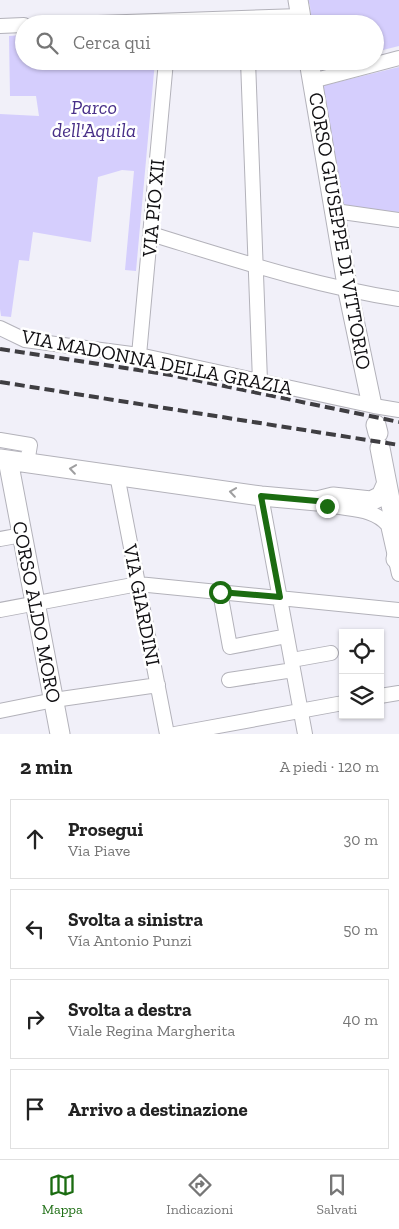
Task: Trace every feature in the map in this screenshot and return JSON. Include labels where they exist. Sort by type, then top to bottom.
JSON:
[{"type":"street","points":[[286,15],[300,13]]},
{"type":"street","points":[[0,26],[15,25]]},
{"type":"street","points":[[384,62],[399,58]]},
{"type":"street","name":"VIA PIO XII","points":[[139,355],[165,70]]},
{"type":"street","points":[[248,70],[260,381]]},
{"type":"street","name":"CORSO GIUSEPPE DI VITTORIO","points":[[310,70],[348,291],[376,423],[386,485],[392,501],[399,546],[398,567]]},
{"type":"street","points":[[312,81],[354,70]]},
{"type":"street","points":[[335,211],[399,220]]},
{"type":"street","points":[[151,234],[256,266],[348,291],[399,299]]},
{"type":"street","name":"VIA MADONNA DELLA GRAZIA","points":[[0,328],[25,340],[139,355],[260,381],[376,423],[399,410]]},
{"type":"street","points":[[0,440],[30,444],[27,462]]},
{"type":"street","points":[[4,459],[261,496],[317,501],[333,497],[371,501],[381,496],[386,485]]},
{"type":"street","name":"CORSO ALDO MORO","points":[[4,459],[36,603],[60,734]]},
{"type":"street","name":"VIA GIARDINI","points":[[117,475],[167,734]]},
{"type":"street","points":[[261,496],[305,734]]},
{"type":"street","points":[[317,501],[327,506],[372,512],[382,519],[388,525],[398,567]]},
{"type":"street","points":[[0,539],[22,535]]},
{"type":"street","points":[[0,610],[138,584],[399,610]]},
{"type":"street","points":[[220,592],[230,647],[287,636]]},
{"type":"street","points":[[229,680],[292,665],[331,653]]},
{"type":"street","points":[[0,711],[54,700],[158,685]]},
{"type":"street","points":[[384,695],[399,692]]},
{"type":"street","points":[[175,734],[339,704]]},
{"type":"green space","points":[[307,0],[399,0],[399,46],[384,50],[384,15],[311,15],[310,5]]},
{"type":"green space","name":"Parco dell'Aquila","points":[[9,36],[15,36],[15,70],[154,70],[136,271],[125,270],[134,171],[122,170],[98,177],[91,242],[33,232],[29,261],[19,260],[11,317],[1,316],[0,309],[0,114],[39,116],[36,96],[10,96]]},
{"type":"green space","points":[[399,67],[399,213],[344,206],[322,86]]},
{"type":"railway","points":[[0,349],[171,375],[399,422]]},
{"type":"railway","points":[[0,382],[399,445]]},
{"type":"route","points":[[220,592],[280,597],[261,496],[317,501],[327,506]]}]
